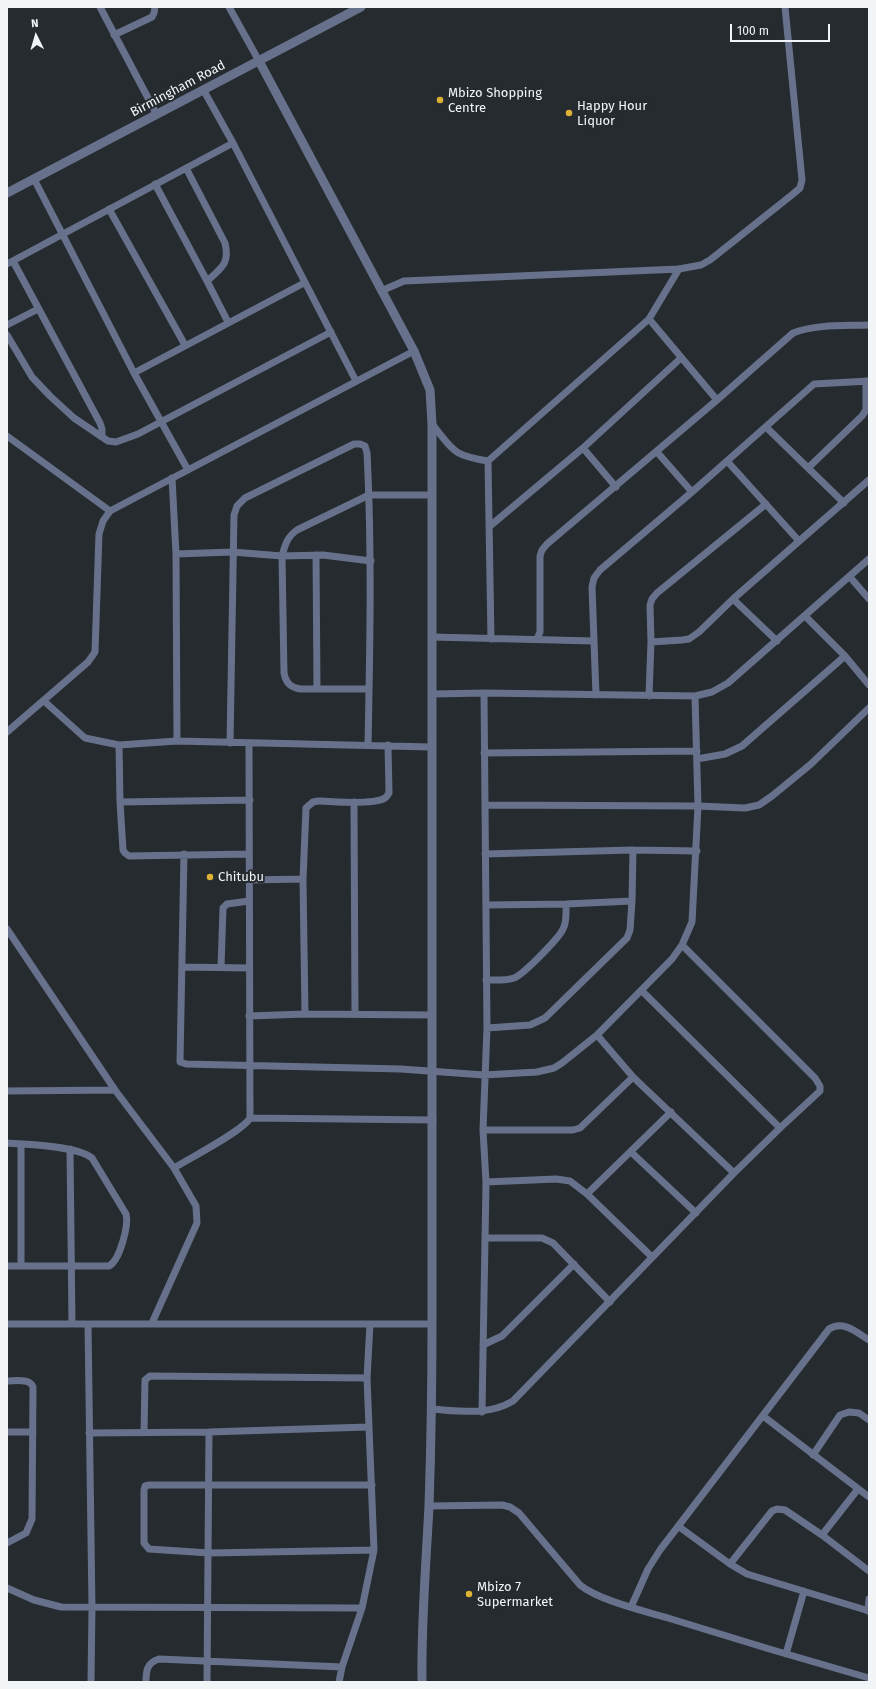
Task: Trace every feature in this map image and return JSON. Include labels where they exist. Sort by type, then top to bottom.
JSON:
[{"type":"street","points":[[100,7],[157,115]]},
{"type":"street","points":[[114,35],[152,17],[155,7]]},
{"type":"street","points":[[229,7],[414,351],[430,390],[432,424],[432,1409],[423,1600],[422,1682]]},
{"type":"street","name":"Birmingham Road","points":[[7,193],[204,91],[361,7]]},
{"type":"street","points":[[381,291],[404,281],[679,270],[701,264],[722,251],[800,188],[802,180],[785,7]]},
{"type":"street","points":[[204,91],[233,143],[304,283],[356,381]]},
{"type":"street","points":[[102,437],[100,423],[38,309],[10,263],[233,143]]},
{"type":"street","points":[[186,168],[225,243],[227,253],[222,268],[207,281]]},
{"type":"street","points":[[34,179],[134,373],[188,470]]},
{"type":"street","points":[[155,184],[228,322]]},
{"type":"street","points":[[109,209],[185,346]]},
{"type":"street","points":[[488,461],[649,319],[679,270]]},
{"type":"street","points":[[134,373],[304,283]]},
{"type":"street","points":[[7,325],[38,309]]},
{"type":"street","points":[[649,319],[717,400]]},
{"type":"street","points":[[537,639],[540,632],[540,556],[542,550],[547,544],[657,452],[793,333],[817,328],[869,326]]},
{"type":"street","points":[[7,335],[32,377],[46,391],[74,418],[108,441],[116,442],[138,434],[162,422],[331,332]]},
{"type":"street","points":[[7,732],[88,662],[95,652],[99,534],[103,521],[110,511],[414,351]]},
{"type":"street","points":[[490,526],[582,448],[681,358]]},
{"type":"street","points":[[596,695],[592,587],[594,578],[600,570],[692,492],[814,384],[867,381],[866,410],[862,416],[808,468]]},
{"type":"street","points":[[432,424],[448,446],[456,453],[466,457],[488,461]]},
{"type":"street","points":[[766,427],[844,503]]},
{"type":"street","points":[[7,436],[110,511]]},
{"type":"street","points":[[230,743],[232,552],[234,515],[237,506],[246,498],[354,444],[360,444],[365,446],[369,495],[371,561],[368,744]]},
{"type":"street","points":[[582,448],[616,487]]},
{"type":"street","points":[[657,452],[692,492]]},
{"type":"street","points":[[488,461],[491,639]]},
{"type":"street","points":[[727,461],[799,541]]},
{"type":"street","points":[[172,478],[176,554],[177,741]]},
{"type":"street","points":[[651,642],[689,638],[699,632],[733,599],[869,480]]},
{"type":"street","points":[[369,689],[294,688],[289,684],[284,673],[282,556],[285,543],[297,530],[369,495],[432,495]]},
{"type":"street","points":[[649,696],[651,642],[650,605],[652,599],[657,593],[766,504]]},
{"type":"street","points":[[176,554],[232,552],[282,556],[316,555],[337,556],[371,561]]},
{"type":"street","points":[[316,555],[317,689]]},
{"type":"street","points":[[432,694],[484,693],[695,696],[712,692],[728,683],[869,559]]},
{"type":"street","points":[[850,577],[869,599]]},
{"type":"street","points":[[733,599],[777,640]]},
{"type":"street","points":[[805,616],[845,656],[869,685]]},
{"type":"street","points":[[432,637],[594,641]]},
{"type":"street","points":[[484,753],[725,754],[742,746],[845,656]]},
{"type":"street","points":[[482,1412],[486,1182],[483,1130],[487,1028],[484,693]]},
{"type":"street","points":[[184,854],[180,1062],[186,1064],[250,1067],[401,1069],[484,1075],[537,1072],[554,1068],[597,1035],[642,991],[672,959],[682,945],[692,922],[697,851],[698,806],[695,696]]},
{"type":"street","points":[[44,701],[85,738],[118,745],[177,741],[249,744],[368,744],[431,747]]},
{"type":"street","points":[[485,805],[698,806],[745,808],[759,805],[811,764],[869,708]]},
{"type":"street","points":[[174,1168],[236,1131],[247,1123],[250,1118],[248,854],[250,800],[249,744]]},
{"type":"street","points":[[118,745],[123,850],[125,853],[129,856],[248,854]]},
{"type":"street","points":[[304,1014],[304,879],[306,808],[313,802],[318,801],[377,801],[386,798],[389,793],[388,745]]},
{"type":"street","points":[[120,802],[250,800]]},
{"type":"street","points":[[354,802],[355,1014]]},
{"type":"street","points":[[485,854],[633,850],[697,851]]},
{"type":"street","points":[[487,1028],[530,1025],[545,1018],[627,938],[630,930],[632,901],[633,850]]},
{"type":"street","points":[[249,880],[304,879]]},
{"type":"street","points":[[221,967],[223,908],[228,904],[249,901]]},
{"type":"street","points":[[486,905],[632,901]]},
{"type":"street","points":[[486,980],[510,979],[524,972],[559,935],[566,922],[566,904]]},
{"type":"street","points":[[7,929],[115,1090],[174,1168],[196,1206],[197,1224],[152,1323]]},
{"type":"street","points":[[432,1409],[482,1412],[494,1410],[513,1401],[734,1173],[820,1091],[818,1082],[682,945]]},
{"type":"street","points":[[182,967],[249,968]]},
{"type":"street","points":[[642,991],[780,1128]]},
{"type":"street","points":[[249,1016],[304,1014],[432,1015]]},
{"type":"street","points":[[597,1035],[632,1076],[734,1173]]},
{"type":"street","points":[[483,1130],[573,1130],[580,1128],[632,1076]]},
{"type":"street","points":[[7,1091],[115,1090]]},
{"type":"street","points":[[587,1194],[671,1112]]},
{"type":"street","points":[[250,1118],[433,1120]]},
{"type":"street","points":[[7,1143],[70,1149],[83,1152],[92,1158],[126,1214],[127,1221],[119,1252],[113,1264],[106,1266],[71,1267],[7,1266]]},
{"type":"street","points":[[21,1144],[21,1266]]},
{"type":"street","points":[[70,1149],[72,1324]]},
{"type":"street","points":[[631,1152],[696,1213]]},
{"type":"street","points":[[486,1182],[564,1179],[576,1185],[587,1194],[652,1257]]},
{"type":"street","points":[[485,1238],[542,1238],[553,1243],[610,1302]]},
{"type":"street","points":[[483,1345],[502,1336],[574,1264]]},
{"type":"street","points":[[7,1324],[432,1324]]},
{"type":"street","points":[[88,1324],[92,1608],[91,1682]]},
{"type":"street","points":[[339,1682],[342,1666],[362,1608],[374,1550],[367,1378],[370,1324]]},
{"type":"street","points":[[631,1607],[648,1569],[678,1526],[829,1329],[836,1325],[844,1326],[869,1340]]},
{"type":"street","points":[[144,1433],[145,1380],[150,1376],[367,1378]]},
{"type":"street","points":[[7,1381],[28,1381],[32,1383],[33,1387],[32,1519],[26,1533],[7,1543]]},
{"type":"street","points":[[813,1455],[840,1415],[849,1412],[859,1413],[869,1420]]},
{"type":"street","points":[[762,1416],[869,1497]]},
{"type":"street","points":[[89,1433],[209,1432],[368,1427]]},
{"type":"street","points":[[7,1432],[33,1432]]},
{"type":"street","points":[[207,1682],[209,1607],[209,1432]]},
{"type":"street","points":[[372,1485],[145,1486],[144,1543],[149,1549],[209,1553],[374,1550]]},
{"type":"street","points":[[822,1535],[858,1489]]},
{"type":"street","points":[[428,1506],[502,1505],[510,1507],[519,1514],[586,1591],[631,1607],[869,1678]]},
{"type":"street","points":[[730,1564],[772,1511],[777,1509],[785,1510],[822,1535],[869,1571]]},
{"type":"street","points":[[678,1526],[746,1574],[868,1611],[869,1599]]},
{"type":"street","points":[[7,1588],[34,1600],[61,1607],[362,1608]]},
{"type":"street","points":[[786,1654],[804,1592]]},
{"type":"street","points":[[146,1682],[146,1669],[151,1662],[159,1659],[342,1666]]},
{"type":"place","name":"Mbizo Shopping Centre","points":[[440,100]]},
{"type":"place","name":"Happy Hour Liquor","points":[[569,113]]},
{"type":"place","name":"Chitubu","points":[[210,877]]},
{"type":"place","name":"Mbizo 7 Supermarket","points":[[469,1594]]}]
